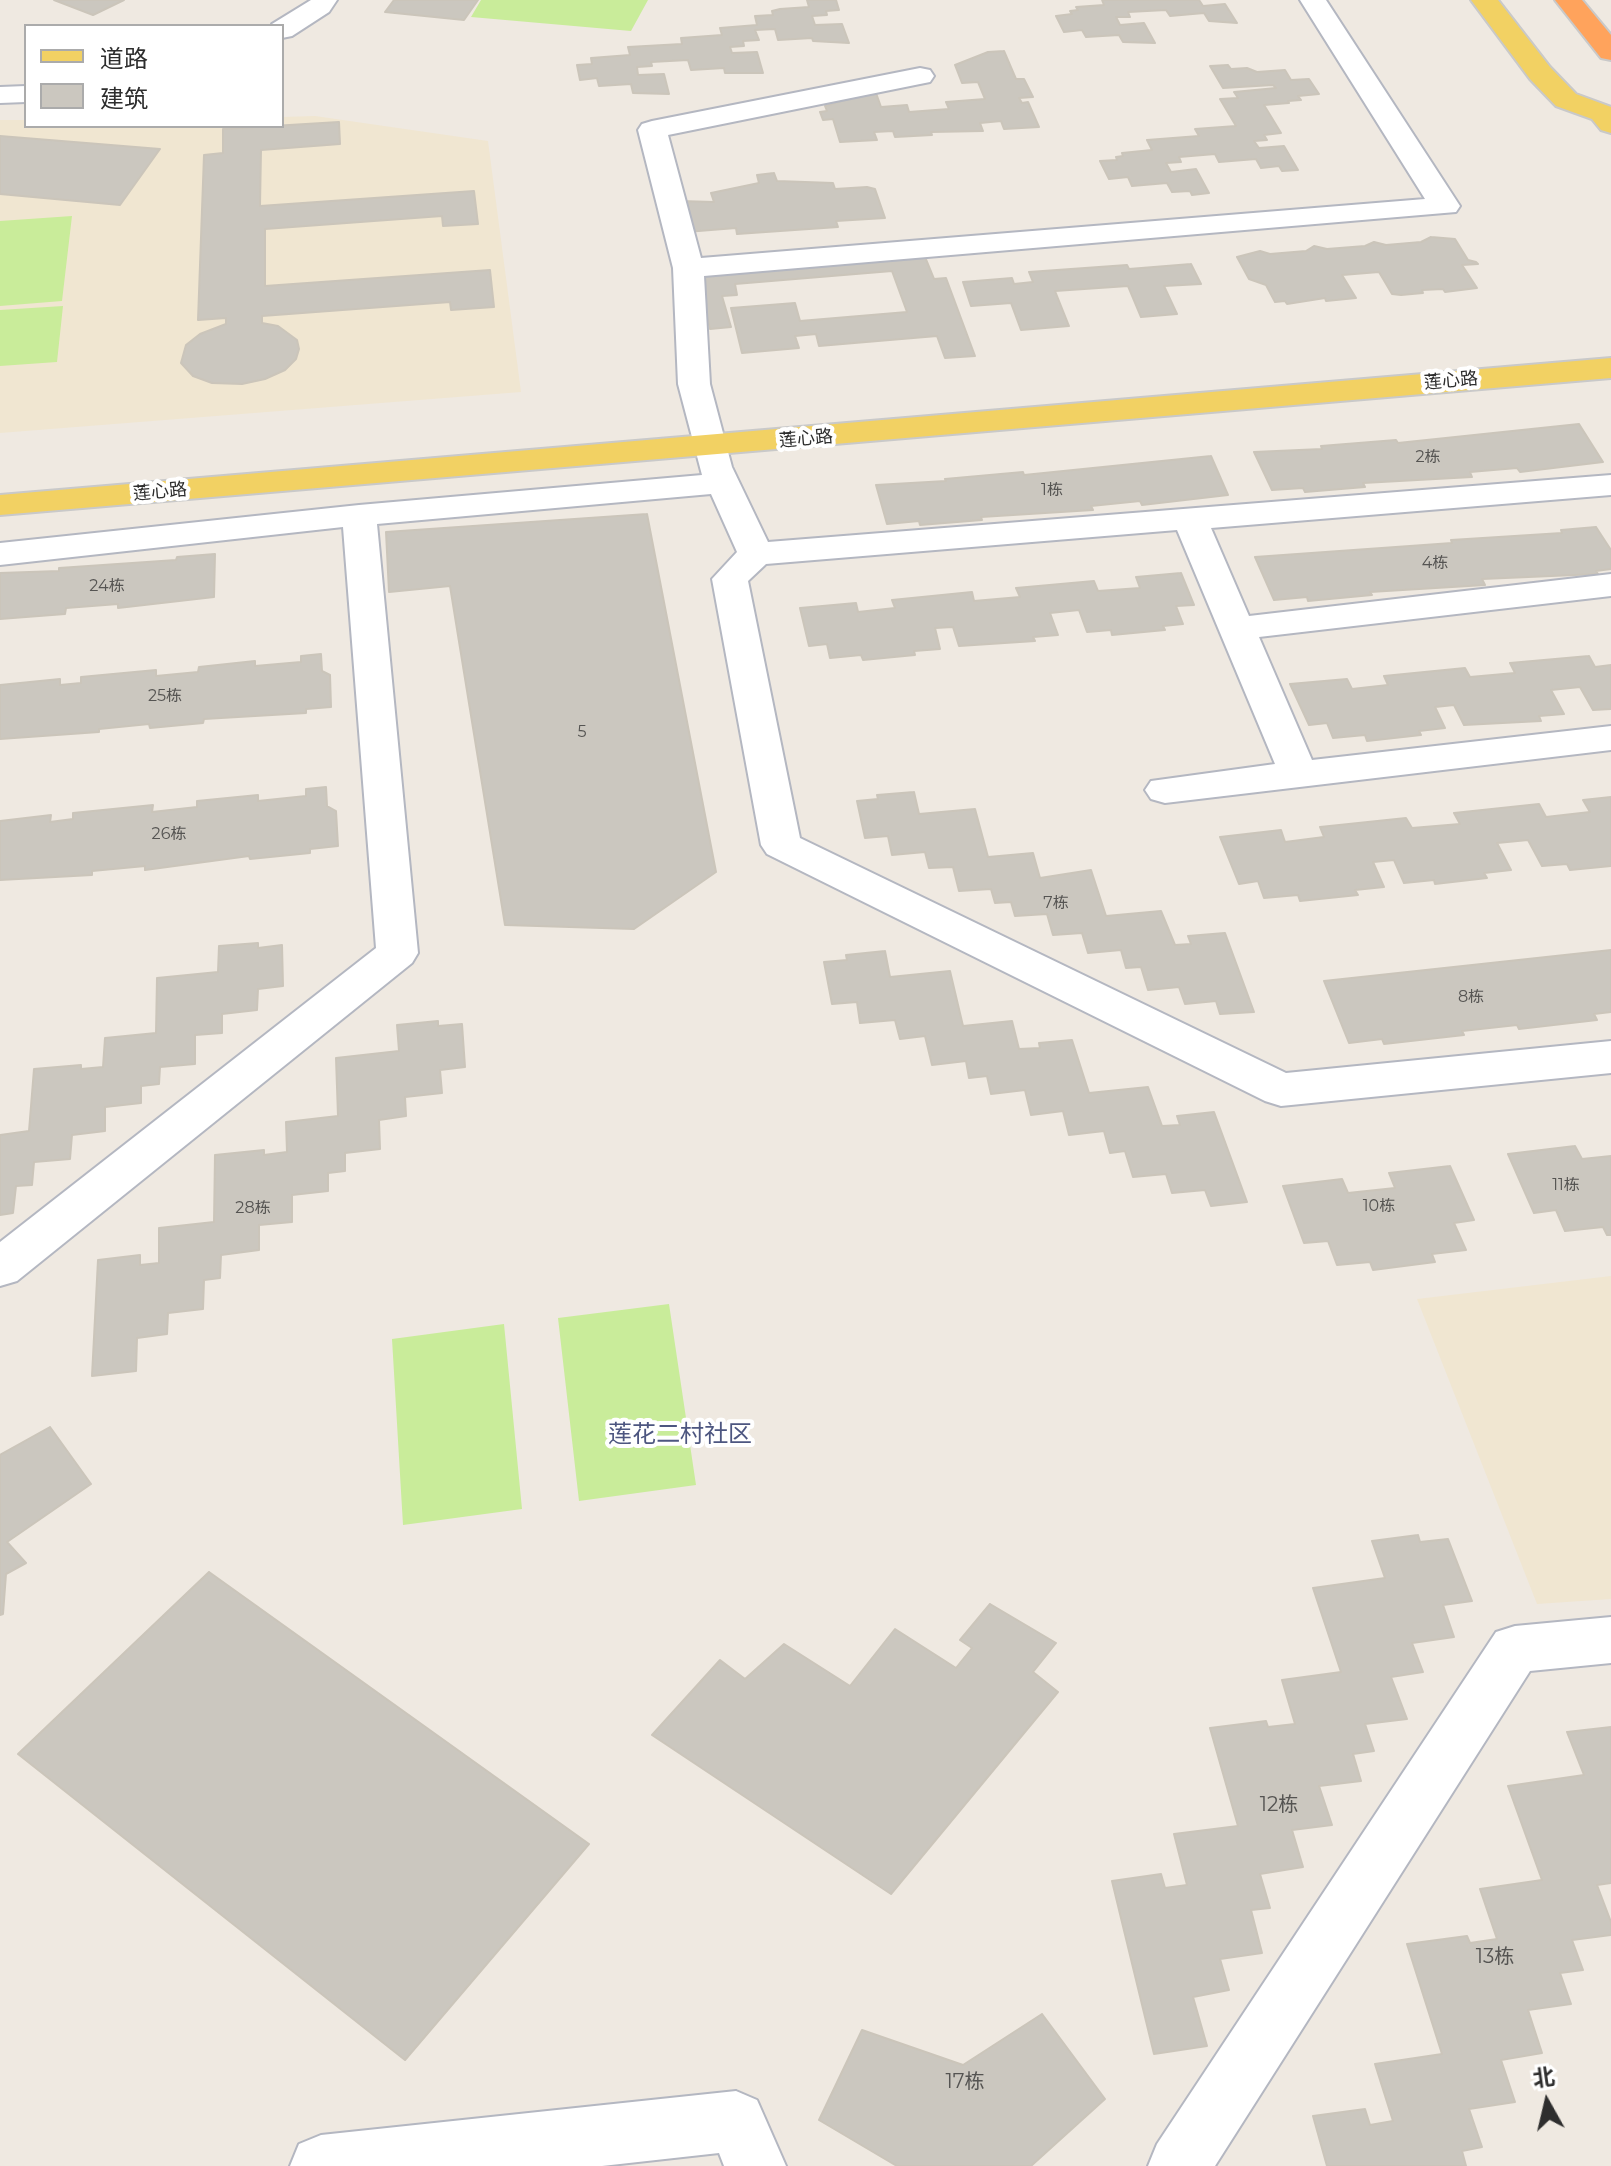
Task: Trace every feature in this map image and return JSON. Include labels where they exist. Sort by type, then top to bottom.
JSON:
[{"type":"highway","points":[[1568,0],[1611,52]]},
{"type":"main road","points":[[1484,0],[1540,73],[1566,100],[1602,113],[1611,124]]},
{"type":"main road","name":"莲心路","points":[[0,505],[1611,339]]},
{"type":"main road","name":"莲心路","points":[[0,476],[706,434],[1611,368]]},
{"type":"street","points":[[284,29],[324,0]]},
{"type":"street","points":[[688,268],[1445,206],[1313,0]]},
{"type":"street","points":[[756,554],[715,467],[706,434],[694,384],[688,268],[652,130],[920,76]]},
{"type":"street","points":[[0,95],[24,94]]},
{"type":"street","points":[[0,554],[359,515],[724,483]]},
{"type":"street","points":[[1611,485],[756,554],[730,579],[781,845],[1281,1090],[1611,1057]]},
{"type":"street","points":[[0,1268],[397,953],[359,515]]},
{"type":"street","points":[[1190,519],[1299,774]]},
{"type":"street","points":[[1238,628],[1611,585]]},
{"type":"street","points":[[1165,790],[1611,738]]},
{"type":"street","points":[[1179,2166],[1515,1649],[1611,1640]]},
{"type":"street","points":[[321,2166],[736,2121],[755,2166]]},
{"type":"shaded area","points":[[315,116],[488,141],[521,392],[0,433],[0,120],[24,120],[24,128],[284,128],[284,117]]},
{"type":"shaded area","points":[[1611,1276],[1611,1599],[1537,1604],[1417,1299]]},
{"type":"green space","points":[[481,0],[648,0],[631,31],[471,17]]},
{"type":"green space","points":[[72,216],[62,301],[0,306],[0,221]]},
{"type":"green space","points":[[63,306],[57,362],[0,366],[0,310]]},
{"type":"green space","points":[[669,1304],[696,1485],[579,1501],[558,1318]]},
{"type":"green space","points":[[504,1324],[522,1509],[403,1525],[392,1339]]},
{"type":"building","points":[[54,0],[124,0],[93,15]]},
{"type":"building","points":[[394,0],[478,0],[464,20],[385,12]]},
{"type":"building","points":[[807,0],[836,0],[839,10],[812,16],[815,25],[842,24],[849,43],[813,41],[812,38],[778,40],[775,29],[755,30],[759,40],[743,41],[744,46],[730,47],[732,53],[757,52],[763,73],[725,73],[724,68],[691,70],[688,60],[651,62],[652,66],[637,67],[638,75],[664,74],[669,94],[633,93],[631,84],[599,86],[597,78],[580,80],[577,65],[592,64],[591,58],[630,55],[628,47],[682,44],[681,38],[722,35],[720,28],[757,25],[755,16],[773,15],[772,11],[780,9],[809,7]]},
{"type":"building","points":[[1102,0],[1199,0],[1203,6],[1225,4],[1237,23],[1209,21],[1204,13],[1170,16],[1166,10],[1128,12],[1130,17],[1116,17],[1120,25],[1144,23],[1155,43],[1123,42],[1119,35],[1086,37],[1082,30],[1064,32],[1056,16],[1072,14],[1070,11],[1078,10],[1076,7],[1104,5]]},
{"type":"building","points":[[1004,51],[1016,79],[1024,79],[1033,97],[1019,98],[1022,103],[1028,102],[1039,127],[1004,129],[1001,121],[980,123],[983,131],[931,132],[932,135],[895,137],[893,131],[874,132],[877,140],[840,142],[833,119],[823,120],[820,112],[827,111],[825,106],[876,93],[881,107],[907,105],[909,112],[949,109],[946,102],[985,99],[978,82],[962,83],[955,65],[988,52]]},
{"type":"building","points":[[1228,65],[1231,69],[1247,68],[1257,72],[1285,70],[1291,80],[1309,79],[1319,94],[1298,96],[1301,100],[1289,103],[1264,105],[1281,133],[1264,135],[1267,140],[1254,141],[1259,148],[1284,146],[1298,170],[1282,171],[1279,166],[1261,168],[1256,159],[1219,162],[1215,154],[1179,157],[1181,162],[1166,163],[1171,172],[1196,169],[1209,193],[1192,195],[1190,191],[1172,192],[1167,183],[1132,186],[1128,177],[1109,179],[1100,161],[1117,160],[1116,157],[1123,156],[1122,153],[1152,150],[1147,140],[1199,136],[1195,129],[1236,126],[1220,99],[1238,98],[1234,92],[1276,88],[1273,85],[1223,88],[1210,66]]},
{"type":"building","points":[[339,122],[340,144],[261,150],[260,206],[474,191],[478,224],[443,226],[442,216],[265,229],[265,286],[490,270],[494,307],[451,310],[450,302],[262,316],[262,323],[278,326],[297,340],[299,349],[296,359],[285,370],[242,384],[212,383],[193,376],[181,363],[186,345],[200,334],[226,324],[226,318],[198,320],[204,155],[223,153],[223,129],[284,128],[284,125]]},
{"type":"building","points":[[0,136],[160,149],[120,205],[0,194]]},
{"type":"building","points":[[774,173],[777,181],[833,183],[835,189],[875,189],[885,218],[836,221],[838,227],[737,234],[736,228],[686,232],[679,201],[714,202],[711,193],[759,183],[757,175]]},
{"type":"building","points":[[1431,237],[1455,239],[1468,260],[1478,264],[1462,265],[1477,288],[1445,292],[1443,289],[1422,290],[1423,293],[1401,295],[1392,294],[1379,272],[1342,275],[1356,298],[1326,301],[1325,298],[1287,304],[1285,301],[1275,302],[1266,285],[1249,279],[1237,257],[1260,251],[1270,254],[1306,251],[1314,246],[1327,249],[1365,246],[1374,242],[1386,245],[1421,242]]},
{"type":"building","points":[[925,257],[934,279],[946,278],[975,356],[945,358],[937,336],[819,346],[816,334],[795,336],[799,348],[742,353],[731,308],[795,303],[800,321],[907,312],[892,271],[735,284],[737,295],[722,296],[731,327],[710,329],[697,275]]},
{"type":"building","points":[[1191,264],[1201,284],[1164,286],[1177,314],[1141,317],[1128,286],[1055,291],[1069,326],[1021,330],[1011,303],[971,306],[963,282],[1012,278],[1014,284],[1033,282],[1029,272]]},
{"type":"building","points":[[1579,424],[1603,462],[1520,472],[1517,468],[1470,472],[1472,477],[1363,483],[1365,487],[1305,492],[1303,488],[1272,490],[1254,452],[1322,449],[1321,446],[1396,440],[1398,443]]},
{"type":"building","points":[[1211,456],[1228,495],[1142,505],[1140,501],[1091,506],[1093,510],[981,517],[982,520],[887,524],[876,485],[1023,472],[1024,475]]},
{"type":"building","points":[[647,514],[716,872],[634,929],[505,925],[450,586],[389,592],[386,532]]},
{"type":"building","points":[[1596,527],[1611,550],[1611,569],[1596,571],[1598,574],[1482,579],[1485,585],[1370,592],[1372,595],[1308,601],[1307,597],[1274,600],[1255,557],[1452,543],[1451,540],[1562,533],[1561,530]]},
{"type":"building","points":[[215,554],[214,597],[118,608],[118,604],[66,608],[65,614],[0,619],[0,573],[59,571],[59,568],[176,560],[177,557]]},
{"type":"building","points":[[1181,573],[1194,605],[1176,606],[1183,624],[1163,626],[1165,630],[1112,635],[1111,630],[1087,632],[1079,610],[1050,613],[1058,635],[1033,637],[1035,641],[959,646],[953,627],[935,628],[940,649],[914,651],[915,655],[863,660],[861,655],[830,658],[827,644],[809,646],[800,608],[856,603],[858,612],[895,608],[892,600],[972,592],[974,601],[1020,597],[1016,588],[1094,581],[1098,591],[1140,588],[1136,577]]},
{"type":"building","points":[[321,654],[322,671],[330,675],[331,707],[306,709],[306,713],[204,719],[203,723],[150,728],[149,724],[99,729],[99,732],[0,739],[0,685],[60,679],[60,685],[81,683],[81,677],[156,670],[156,676],[198,672],[199,667],[255,661],[255,666],[301,662],[301,656]]},
{"type":"building","points":[[1589,656],[1595,667],[1611,665],[1611,709],[1593,710],[1580,687],[1551,690],[1564,714],[1539,716],[1541,721],[1464,725],[1454,705],[1435,707],[1445,728],[1419,731],[1421,735],[1367,741],[1365,735],[1333,738],[1327,723],[1309,725],[1290,684],[1347,679],[1352,689],[1388,685],[1384,676],[1465,668],[1470,677],[1515,673],[1510,663]]},
{"type":"building","points":[[326,787],[327,806],[336,811],[338,846],[310,849],[310,853],[250,859],[249,856],[145,870],[145,866],[92,871],[92,875],[0,880],[0,821],[51,815],[50,822],[73,819],[73,813],[153,805],[152,812],[197,807],[197,801],[258,795],[258,801],[306,796],[306,789]]},
{"type":"building","points":[[914,792],[919,814],[975,809],[988,857],[1033,853],[1040,878],[1091,870],[1106,916],[1161,911],[1175,945],[1191,944],[1188,936],[1225,933],[1254,1012],[1220,1014],[1216,1001],[1185,1004],[1179,987],[1148,990],[1141,967],[1126,968],[1121,950],[1088,953],[1082,933],[1053,935],[1047,914],[1015,916],[1011,902],[995,903],[991,889],[959,891],[953,867],[929,868],[925,852],[892,855],[888,836],[865,838],[857,801],[878,799],[877,795]]},
{"type":"building","points":[[1611,797],[1611,866],[1570,870],[1567,864],[1542,866],[1528,840],[1497,843],[1511,870],[1484,873],[1487,878],[1435,884],[1434,880],[1404,883],[1394,860],[1373,862],[1384,887],[1355,890],[1358,895],[1300,901],[1298,895],[1264,898],[1258,881],[1239,884],[1220,837],[1281,830],[1285,842],[1324,837],[1320,827],[1406,818],[1412,828],[1460,824],[1454,813],[1539,804],[1546,817],[1590,812],[1583,800]]},
{"type":"building","points":[[258,943],[258,948],[282,945],[283,986],[258,989],[257,1010],[222,1014],[222,1033],[195,1035],[195,1064],[160,1067],[159,1084],[141,1086],[141,1103],[105,1107],[105,1131],[72,1135],[70,1159],[34,1162],[32,1185],[16,1186],[13,1213],[0,1215],[0,1135],[29,1131],[34,1069],[81,1065],[81,1069],[103,1067],[105,1038],[156,1033],[157,978],[218,972],[219,946]]},
{"type":"building","points":[[1611,950],[1611,1012],[1594,1014],[1597,1020],[1519,1029],[1517,1025],[1462,1031],[1464,1035],[1384,1044],[1382,1039],[1349,1043],[1324,981]]},
{"type":"building","points":[[885,951],[890,977],[950,971],[963,1026],[1012,1021],[1019,1049],[1040,1048],[1039,1043],[1072,1040],[1089,1093],[1148,1087],[1162,1126],[1180,1125],[1177,1116],[1214,1112],[1247,1202],[1211,1206],[1205,1190],[1172,1193],[1166,1174],[1133,1177],[1125,1151],[1110,1153],[1104,1131],[1069,1135],[1063,1111],[1031,1115],[1025,1090],[991,1094],[987,1076],[969,1078],[966,1061],[932,1065],[925,1036],[900,1039],[895,1020],[860,1023],[857,1002],[832,1004],[824,962],[847,960],[846,955]]},
{"type":"building","points":[[438,1021],[438,1026],[462,1024],[465,1067],[440,1070],[442,1093],[405,1097],[406,1116],[379,1120],[380,1149],[345,1153],[345,1171],[328,1173],[328,1191],[292,1195],[292,1222],[259,1225],[259,1250],[221,1255],[220,1278],[204,1280],[203,1309],[168,1313],[167,1334],[137,1338],[136,1371],[92,1376],[98,1260],[140,1255],[140,1265],[159,1263],[159,1228],[214,1222],[215,1155],[264,1150],[264,1155],[287,1152],[286,1122],[338,1116],[336,1058],[399,1051],[397,1025]]},
{"type":"building","points":[[1575,1146],[1582,1159],[1611,1156],[1611,1235],[1607,1235],[1603,1227],[1565,1231],[1556,1210],[1534,1213],[1508,1154]]},
{"type":"building","points":[[1450,1166],[1474,1220],[1454,1223],[1466,1250],[1432,1254],[1435,1262],[1373,1270],[1370,1262],[1337,1265],[1328,1241],[1304,1243],[1283,1186],[1342,1179],[1348,1193],[1395,1188],[1389,1173]]},
{"type":"building","points":[[50,1427],[91,1484],[7,1542],[26,1563],[6,1574],[3,1614],[0,1615],[0,1455]]},
{"type":"building","points":[[1418,1535],[1420,1542],[1448,1539],[1472,1601],[1443,1605],[1454,1637],[1412,1643],[1423,1672],[1391,1677],[1407,1719],[1365,1724],[1374,1751],[1353,1754],[1361,1781],[1319,1786],[1332,1825],[1292,1830],[1303,1867],[1260,1874],[1270,1908],[1251,1910],[1262,1953],[1220,1959],[1229,1990],[1193,1997],[1207,2046],[1154,2054],[1112,1881],[1161,1874],[1165,1888],[1187,1885],[1174,1834],[1238,1826],[1210,1728],[1266,1721],[1268,1727],[1295,1724],[1282,1680],[1341,1672],[1313,1588],[1385,1578],[1372,1541]]},
{"type":"building","points":[[209,1572],[589,1844],[405,2060],[18,1754]]},
{"type":"building","points":[[990,1604],[1056,1643],[1033,1672],[1058,1692],[891,1894],[652,1735],[720,1660],[745,1679],[784,1644],[850,1686],[895,1629],[956,1668],[972,1648],[960,1640]]},
{"type":"building","points":[[1611,1727],[1611,1883],[1597,1885],[1611,1922],[1611,1935],[1572,1940],[1583,1970],[1560,1973],[1571,2004],[1528,2010],[1542,2053],[1501,2060],[1515,2102],[1469,2109],[1482,2147],[1462,2151],[1466,2166],[1327,2166],[1313,2116],[1365,2109],[1370,2125],[1393,2121],[1375,2064],[1442,2054],[1407,1944],[1467,1936],[1470,1943],[1497,1939],[1480,1889],[1542,1880],[1508,1786],[1584,1775],[1567,1732]]},
{"type":"building","points":[[1042,2014],[1105,2099],[1031,2166],[897,2166],[819,2120],[862,2030],[963,2065]]},
{"type":"district","name":"莲花二村社区","points":[[680,1435]]}]
